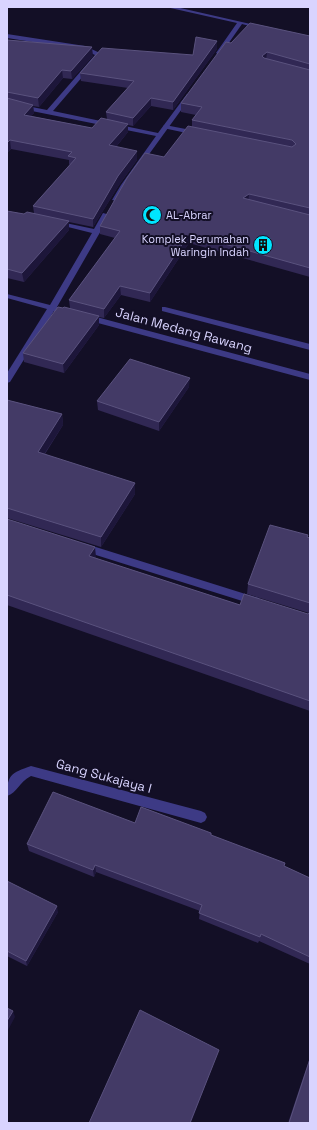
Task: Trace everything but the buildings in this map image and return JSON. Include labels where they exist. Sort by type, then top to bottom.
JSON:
[{"type":"street","points":[[169,7],[271,29]]},
{"type":"street","points":[[194,13],[198,7]]},
{"type":"street","points":[[214,60],[240,23]]},
{"type":"street","points":[[7,36],[85,48],[99,54],[48,112]]},
{"type":"street","points":[[7,380],[52,308],[123,186],[192,91]]},
{"type":"street","points":[[7,104],[160,135]]},
{"type":"street","points":[[165,127],[202,134]]},
{"type":"street","points":[[44,220],[97,232]]},
{"type":"street","name":"Jalan Medang Rawang","points":[[7,296],[310,377]]},
{"type":"street","points":[[165,310],[310,347]]},
{"type":"street","points":[[74,544],[261,603]]},
{"type":"street","name":"Gang Sukajaya I","points":[[7,791],[19,776],[32,771],[201,817]]},
{"type":"place","name":"AL-Abrar","points":[[152,215]]},
{"type":"place","name":"Komplek Perumahan Waringin Indah","points":[[263,245]]}]
